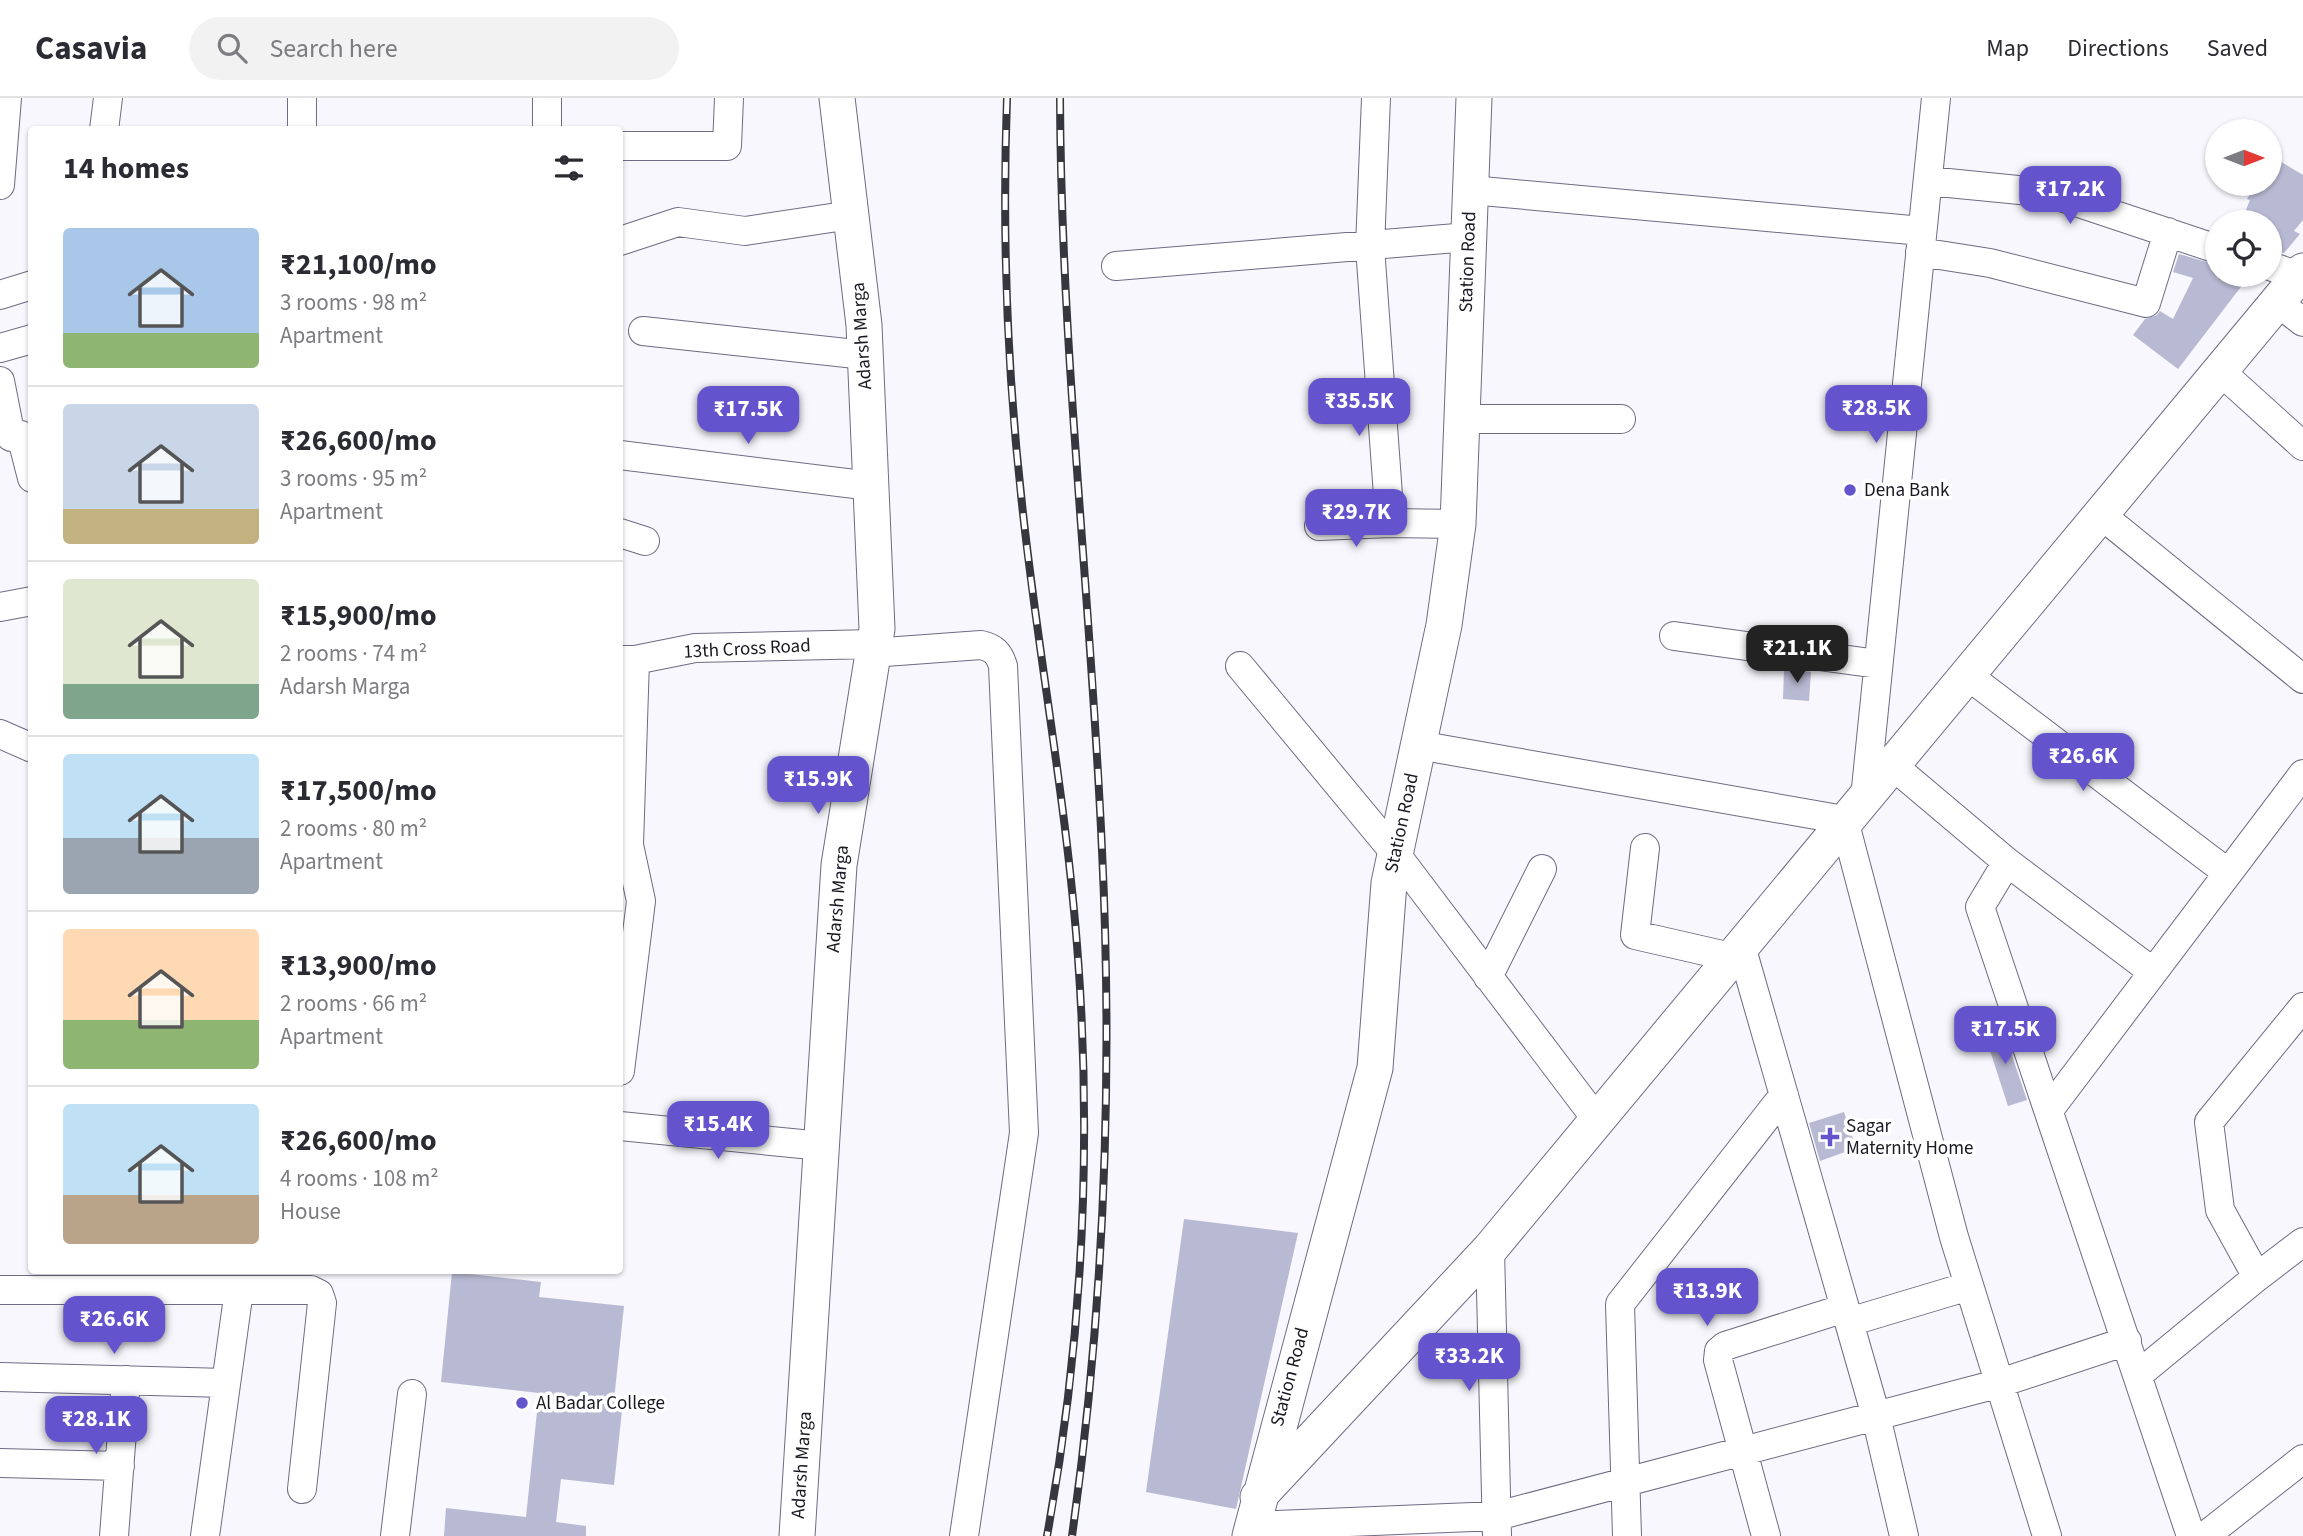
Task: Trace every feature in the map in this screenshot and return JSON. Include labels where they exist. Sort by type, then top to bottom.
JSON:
[{"type":"main road","name":"Adarsh Marga","points":[[797,1536],[839,865],[877,629],[865,355],[837,98]]},
{"type":"main road","name":"Station Road","points":[[1253,1520],[1374,1068],[1389,883],[1444,625],[1458,524],[1474,98]]},
{"type":"main road","points":[[1253,1520],[1490,1249],[2290,287]]},
{"type":"street","points":[[0,185],[7,98]]},
{"type":"street","points":[[104,126],[108,98]]},
{"type":"street","points":[[302,98],[302,126]]},
{"type":"street","points":[[547,98],[547,126]]},
{"type":"street","points":[[623,146],[727,146],[729,98]]},
{"type":"street","points":[[1376,98],[1370,247],[1390,523]]},
{"type":"street","points":[[1936,98],[1878,664],[1854,809],[1969,1286],[1997,1384],[2047,1536]]},
{"type":"street","points":[[1927,181],[2049,193],[2205,245]]},
{"type":"street","points":[[1471,190],[1921,241],[1990,263],[2146,303],[2168,232]]},
{"type":"street","points":[[623,240],[678,222],[745,230],[851,215]]},
{"type":"street","points":[[1116,266],[1469,237]]},
{"type":"street","points":[[0,295],[28,286]]},
{"type":"street","points":[[643,331],[865,355]]},
{"type":"street","points":[[0,348],[28,340]]},
{"type":"street","points":[[2219,370],[2303,446]]},
{"type":"street","points":[[0,381],[28,470]]},
{"type":"street","points":[[1462,419],[1621,419]]},
{"type":"street","points":[[623,455],[871,486]]},
{"type":"street","points":[[2100,514],[2303,679]]},
{"type":"street","points":[[1319,526],[1458,524]]},
{"type":"street","points":[[0,607],[28,602]]},
{"type":"street","points":[[1674,636],[1878,664]]},
{"type":"street","name":"13th Cross Road","points":[[627,660],[695,648],[873,649],[981,645],[991,647],[999,654],[1003,666],[1024,1133],[964,1536]]},
{"type":"street","points":[[623,1047],[641,901],[629,845],[627,660]]},
{"type":"street","points":[[1240,666],[1395,853],[1597,1120]]},
{"type":"street","points":[[1967,675],[2228,873]]},
{"type":"street","points":[[0,734],[28,746]]},
{"type":"street","points":[[1418,745],[1854,809]]},
{"type":"street","points":[[1892,765],[2007,862],[2153,972]]},
{"type":"street","points":[[2049,1110],[2303,774]]},
{"type":"street","points":[[1645,848],[1635,935],[1736,951],[1784,1095],[1876,1416],[1904,1536]]},
{"type":"street","points":[[2007,862],[1980,907],[2139,1374],[2190,1536]]},
{"type":"street","points":[[1488,977],[1542,869]]},
{"type":"street","points":[[2257,1277],[2220,1210],[2209,1122],[2303,1007]]},
{"type":"street","points":[[1628,1536],[1620,1304],[1784,1095]]},
{"type":"street","points":[[623,1126],[822,1146]]},
{"type":"street","points":[[2139,1374],[2303,1242]]},
{"type":"street","points":[[1490,1249],[1497,1526]]},
{"type":"street","points":[[1766,1536],[1718,1360],[1719,1351],[1724,1346],[1969,1286]]},
{"type":"street","points":[[0,1290],[311,1290],[319,1294],[322,1303],[302,1489]]},
{"type":"street","points":[[205,1536],[239,1290]]},
{"type":"street","points":[[1253,1520],[1497,1526],[1625,1482],[1997,1384],[2127,1341]]},
{"type":"street","points":[[0,1377],[226,1383]]},
{"type":"street","points":[[114,1536],[126,1380]]},
{"type":"street","points":[[395,1536],[412,1394]]},
{"type":"street","points":[[2205,1536],[2303,1459]]},
{"type":"street","points":[[0,1463],[120,1466]]},
{"type":"building","points":[[2282,162],[2303,175],[2303,220],[2294,231],[2300,234],[2284,253],[2282,210],[2246,210],[2250,200],[2247,199],[2249,196],[2282,196]]},
{"type":"building","points":[[2179,254],[2205,262],[2205,287],[2241,287],[2178,369],[2133,335],[2145,319],[2157,315],[2160,311],[2173,319],[2193,278],[2173,272]]},
{"type":"building","points":[[1784,668],[1811,672],[1809,701],[1783,699]]},
{"type":"building","points":[[2002,1026],[2027,1100],[2008,1106],[1984,1032]]},
{"type":"building","points":[[1844,1112],[1856,1148],[1820,1161],[1809,1123]]},
{"type":"building","points":[[1184,1219],[1298,1233],[1236,1509],[1146,1492]]},
{"type":"building","points":[[452,1274],[541,1282],[539,1297],[624,1306],[614,1400],[623,1401],[614,1485],[561,1479],[556,1522],[586,1526],[586,1536],[444,1536],[446,1508],[526,1517],[539,1393],[441,1382]]},
{"type":"railway","points":[[1007,98],[1007,301],[1017,453],[1067,844],[1082,1030],[1084,1175],[1081,1248],[1069,1392],[1047,1536]]},
{"type":"railway","points":[[1060,98],[1065,286],[1102,850],[1106,1022],[1106,1108],[1098,1280],[1092,1365],[1072,1536]]},
{"type":"place","name":"Dena Bank","points":[[1850,490]]},
{"type":"place","name":"Sagar Maternity Home","points":[[1830,1137]]},
{"type":"place","name":"Al Badar College","points":[[522,1403]]}]
